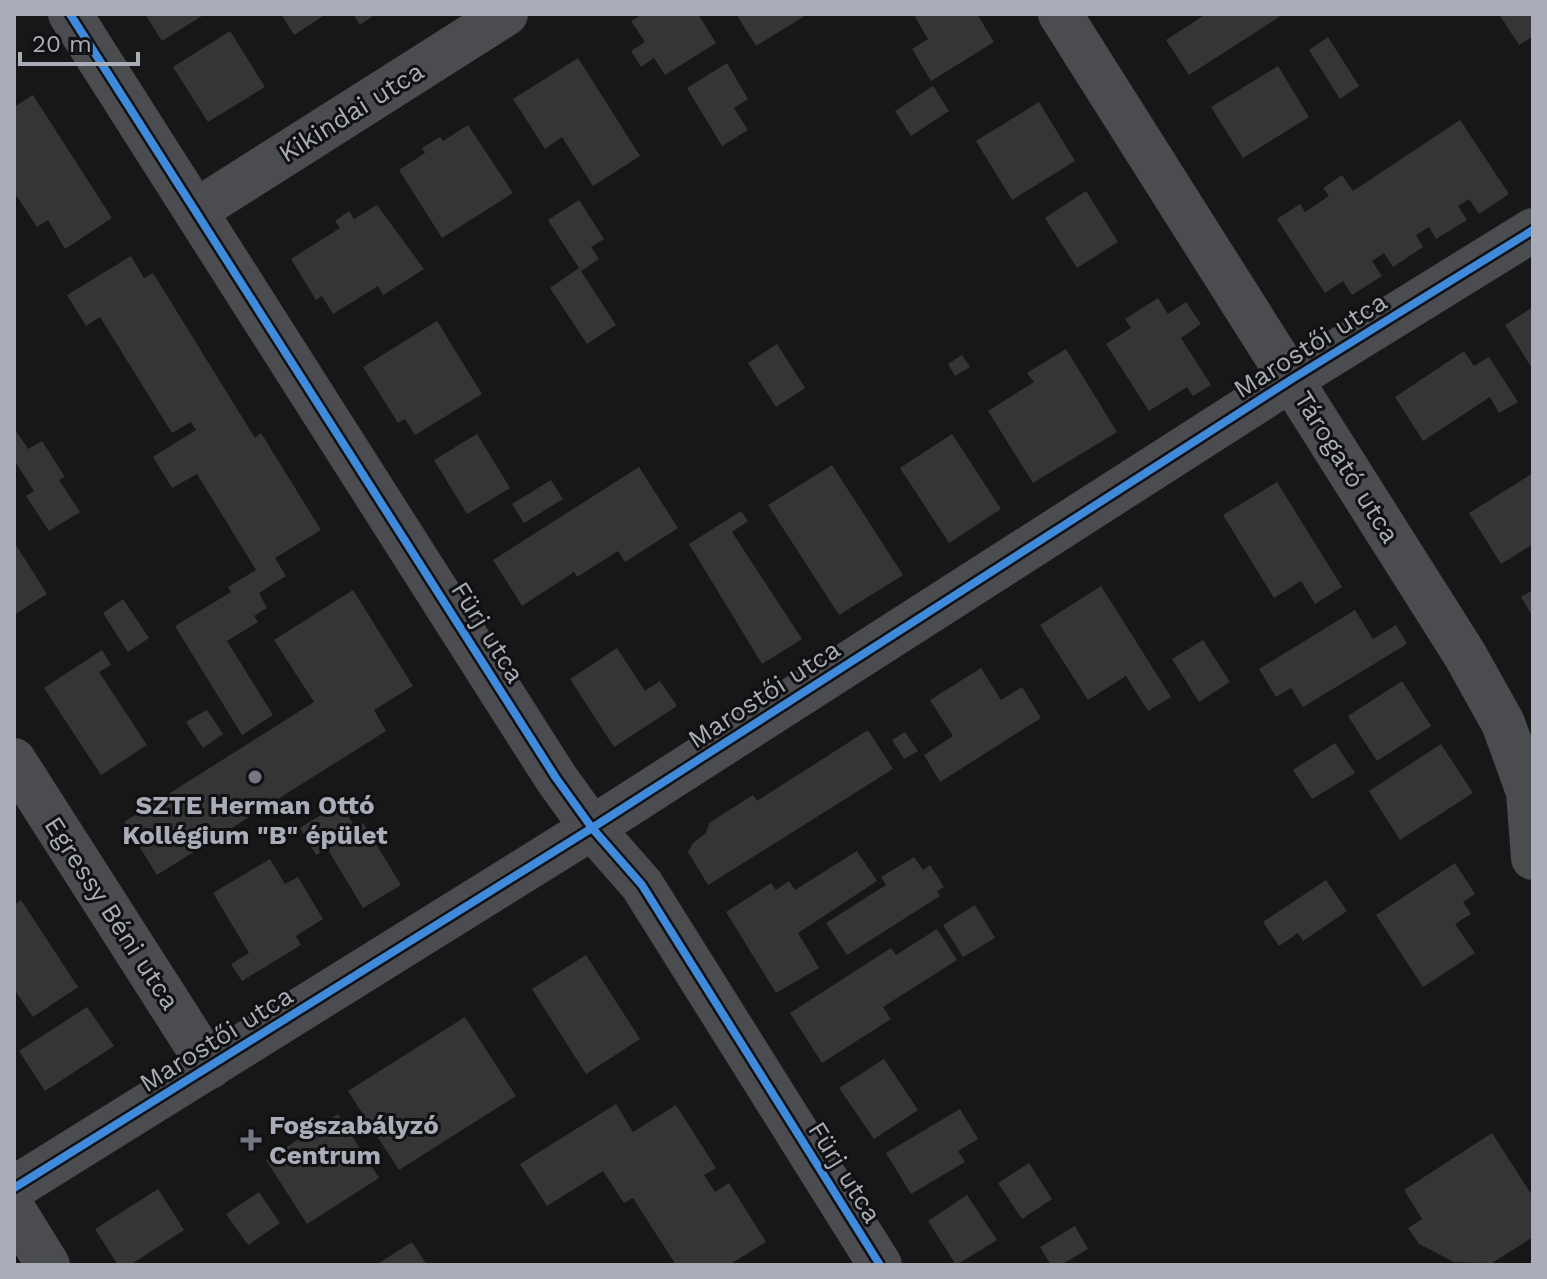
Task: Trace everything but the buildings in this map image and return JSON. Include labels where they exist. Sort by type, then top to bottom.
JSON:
[{"type":"street","name":"Fürj utca","points":[[70,14],[556,778],[592,828],[642,885],[880,1265]]},
{"type":"street","name":"Kikindai utca","points":[[197,210],[506,14]]},
{"type":"street","name":"Tárogató utca","points":[[1060,14],[1465,655],[1503,723],[1528,792],[1533,858]]},
{"type":"street","name":"Marostői utca","points":[[14,1188],[592,828],[1292,379],[1533,230]]},
{"type":"street","name":"Egressy Béni utca","points":[[14,760],[210,1067]]},
{"type":"street","points":[[14,1210],[48,1265]]},
{"type":"cycle path","points":[[70,14],[556,778],[592,828],[642,885],[880,1265]]},
{"type":"cycle path","points":[[14,1188],[592,828],[1292,379],[1533,230]]},
{"type":"place","name":"SZTE Herman Ottó Kollégium \"B\" épület","points":[[255,777]]},
{"type":"place","name":"Fogszabályzó Centrum","points":[[251,1140]]}]
